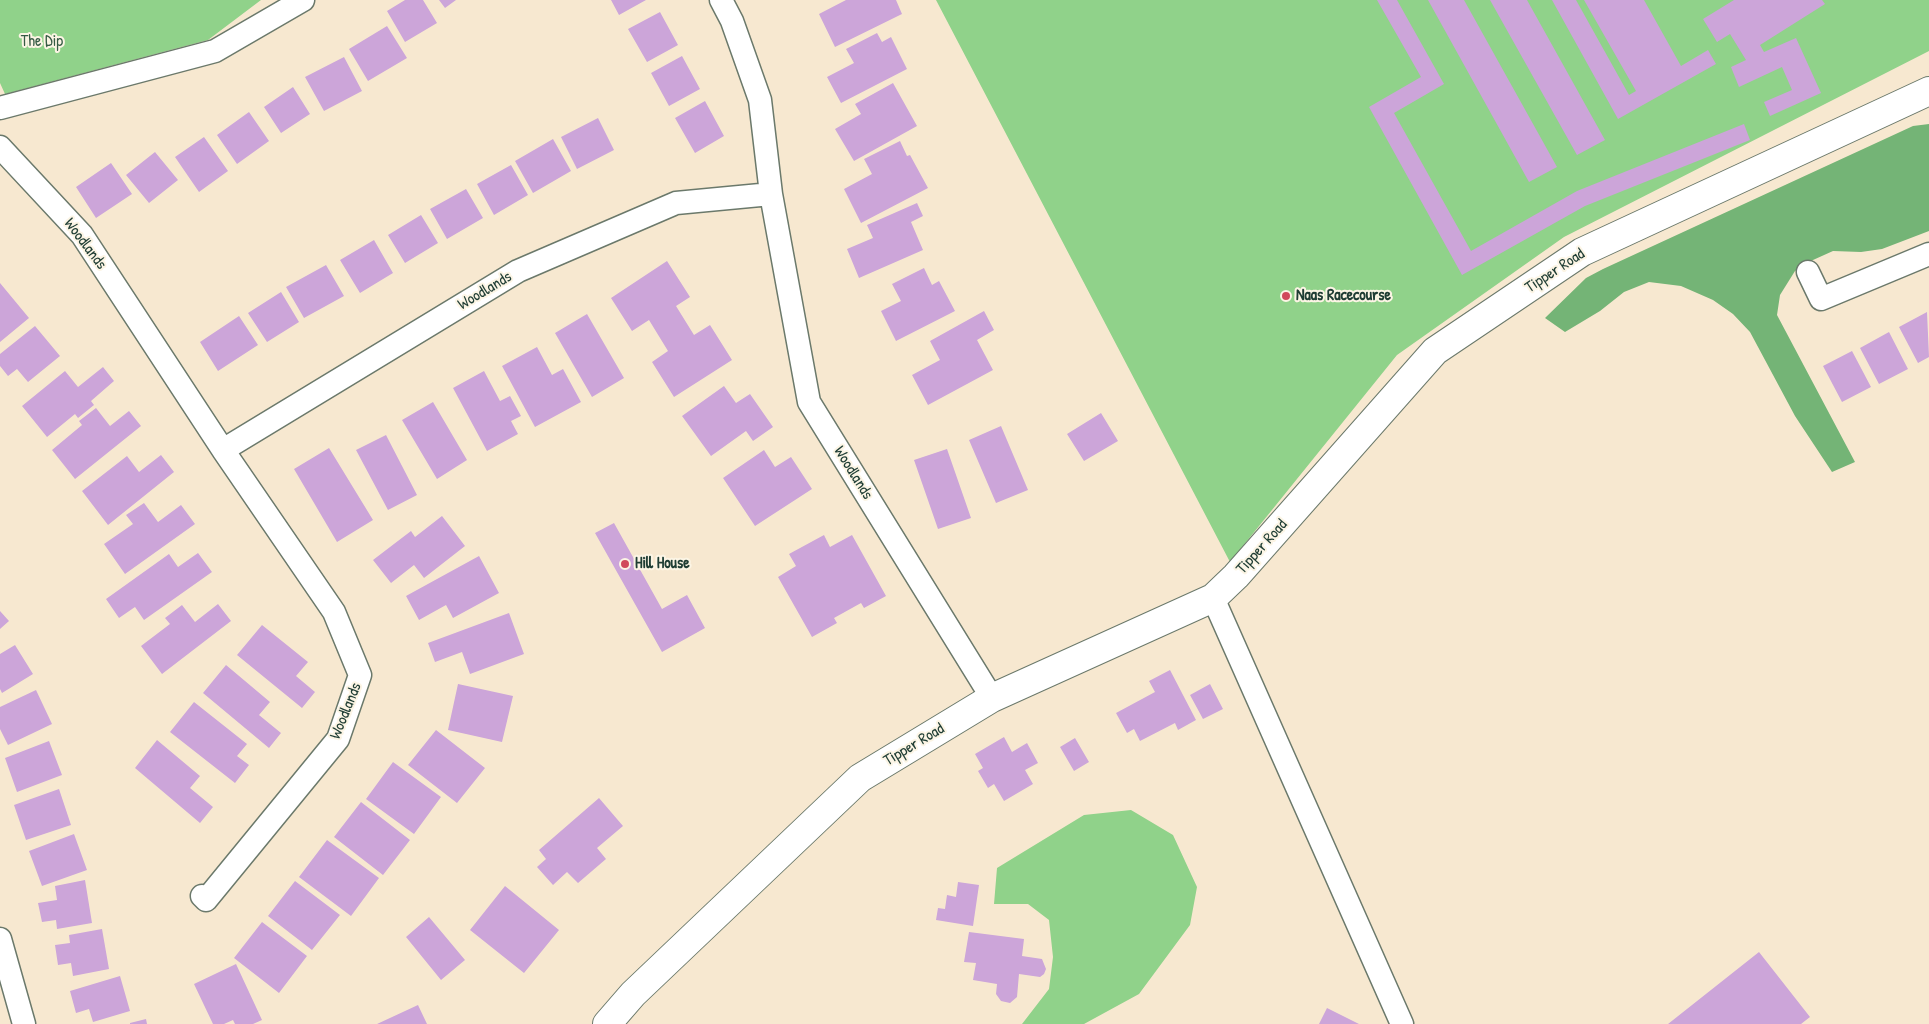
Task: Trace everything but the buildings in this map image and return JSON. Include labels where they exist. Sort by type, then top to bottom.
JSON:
[{"type":"street","points":[[0,108],[215,51],[303,0]]},
{"type":"street","name":"Woodlands","points":[[721,0],[732,22],[760,100],[771,194],[809,402],[992,698]]},
{"type":"street","name":"Tipper Road","points":[[607,1024],[633,994],[860,778],[992,698],[1213,598],[1236,576],[1435,351],[1582,252],[1929,91]]},
{"type":"street","name":"Woodlands","points":[[0,147],[82,235],[223,450],[334,612],[360,675],[338,738],[206,900],[202,896]]},
{"type":"street","name":"Woodlands","points":[[223,450],[518,271],[676,203],[771,194]]},
{"type":"street","points":[[1808,272],[1821,299],[1929,254]]},
{"type":"street","points":[[1213,598],[1402,1024]]},
{"type":"street","points":[[0,939],[24,1024]]},
{"type":"green space","name":"The Dip","points":[[0,0],[261,0],[208,40],[5,94],[0,83]]},
{"type":"green space","name":"Naas Racecourse","points":[[936,0],[1929,0],[1929,51],[1564,237],[1397,355],[1230,562]]},
{"type":"green space","points":[[1929,124],[1929,231],[1882,249],[1861,252],[1833,251],[1795,271],[1780,295],[1777,315],[1855,462],[1832,472],[1795,416],[1750,332],[1733,314],[1713,300],[1681,286],[1649,282],[1624,292],[1600,311],[1565,332],[1545,318],[1586,278],[1603,269],[1913,126]]},
{"type":"green space","points":[[1131,810],[1173,835],[1197,887],[1190,925],[1139,994],[1084,1024],[1022,1024],[1049,989],[1053,957],[1049,920],[1028,904],[994,904],[997,868],[1084,815]]},
{"type":"place","name":"Naas Racecourse","points":[[1286,296]]},
{"type":"place","name":"Hill House","points":[[625,564]]}]
